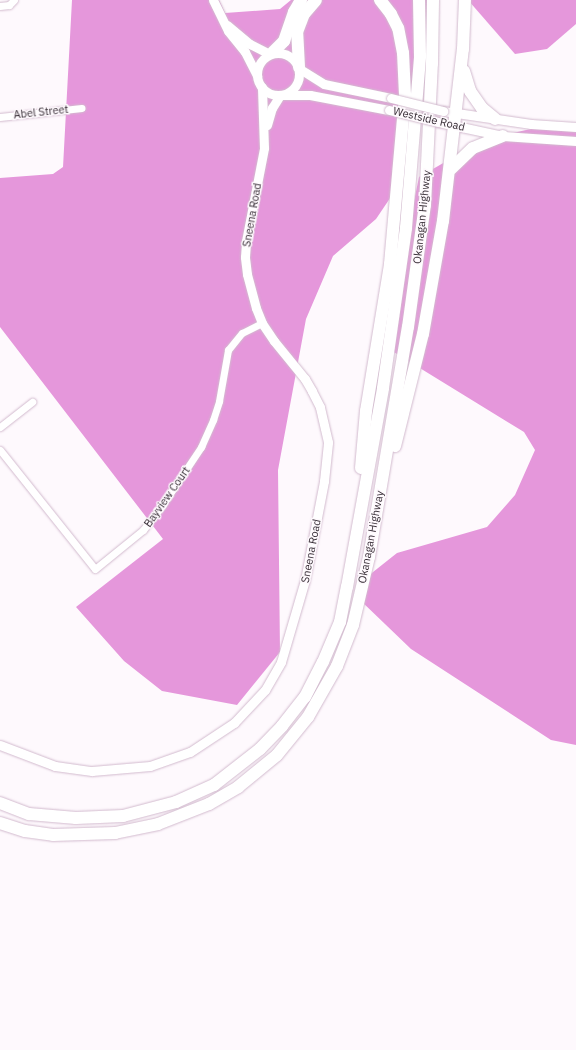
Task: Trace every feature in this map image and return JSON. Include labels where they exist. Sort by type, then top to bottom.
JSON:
[{"type":"highway","points":[[272,53],[284,41],[294,12],[302,0]]},
{"type":"highway","points":[[299,68],[298,32],[304,14],[316,0]]},
{"type":"highway","points":[[352,555],[366,411],[390,264],[405,95],[404,53],[398,28],[392,14],[380,0]]},
{"type":"highway","name":"Okanagan Highway","points":[[0,803],[29,814],[50,817],[76,818],[123,816],[176,802],[214,785],[260,749],[282,726],[305,697],[323,662],[340,622],[383,388],[406,228],[420,56],[419,0]]},
{"type":"highway","name":"Okanagan Highway","points":[[0,823],[26,831],[53,835],[115,833],[158,824],[209,804],[238,787],[277,755],[308,717],[337,666],[353,625],[369,557],[408,327],[425,205],[432,64],[433,0]]},
{"type":"highway","points":[[369,557],[423,334],[441,235],[451,169],[462,58],[465,0]]},
{"type":"highway","points":[[462,58],[466,82],[470,91],[482,108],[495,119]]},
{"type":"highway","points":[[451,169],[473,148],[504,136]]},
{"type":"street","points":[[0,6],[9,6],[14,0]]},
{"type":"street","points":[[213,0],[222,21],[234,40],[249,59],[262,87],[270,93],[281,95],[294,88],[298,83],[299,68],[293,57],[287,54],[272,53],[250,44],[222,21]]},
{"type":"street","points":[[257,78],[259,63],[272,53]]},
{"type":"street","name":"Westside Road","points":[[299,68],[324,84],[443,111],[530,124],[576,127]]},
{"type":"street","name":"Sneena Road","points":[[262,87],[265,134]]},
{"type":"street","name":"Westside Road","points":[[281,95],[310,95],[388,110],[504,136],[576,141]]},
{"type":"street","name":"Sneena Road","points":[[0,745],[55,766],[92,770],[150,766],[190,752],[234,723],[265,690],[281,662],[305,580],[325,475],[328,442],[320,407],[312,391],[305,379],[274,341],[262,323],[252,296],[245,257],[247,237],[262,159],[265,134],[272,108],[281,95]]},
{"type":"street","name":"Abel Street","points":[[0,117],[82,108]]},
{"type":"street","name":"Bayview Court","points":[[0,450],[95,569],[143,530],[163,504],[201,447],[213,420],[219,401],[228,350],[242,334],[262,323]]},
{"type":"street","points":[[0,427],[32,402]]},
{"type":"shaded area","points":[[72,0],[219,0],[225,13],[280,9],[291,0],[436,0],[403,179],[376,219],[333,256],[306,319],[278,470],[280,652],[237,705],[162,691],[124,661],[76,607],[163,539],[0,327],[0,178],[53,174],[63,167]]},
{"type":"shaded area","points":[[468,0],[576,0],[576,24],[547,49],[515,54]]},
{"type":"shaded area","points":[[549,125],[576,132],[576,745],[551,740],[411,649],[360,600],[363,580],[397,553],[487,527],[515,495],[535,450],[524,432],[384,346],[419,177],[485,139]]}]
